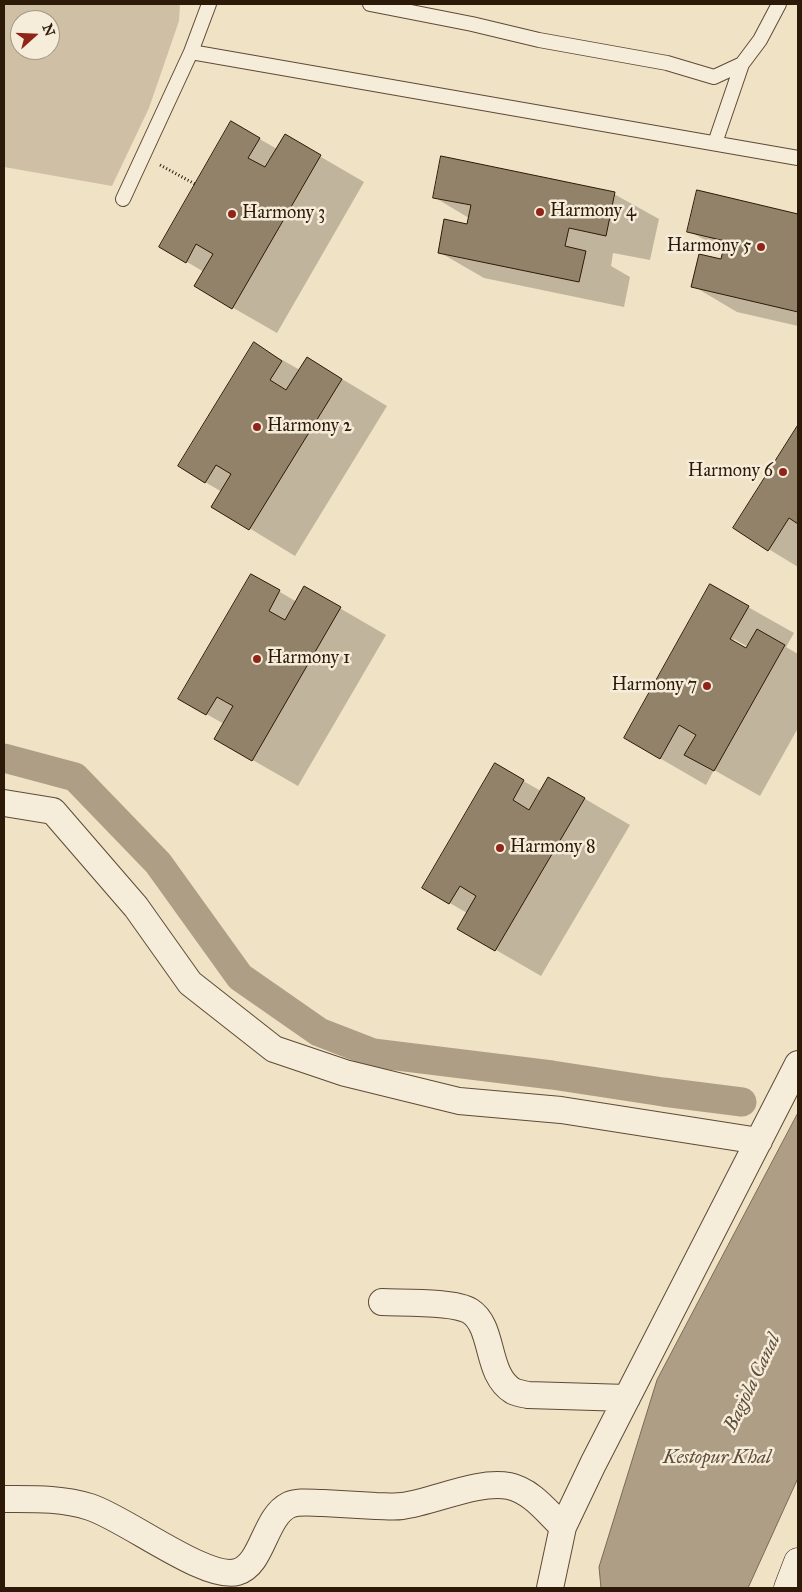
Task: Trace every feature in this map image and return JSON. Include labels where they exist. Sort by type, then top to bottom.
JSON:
[{"type":"street","points":[[4,803],[53,811],[136,907],[190,983],[274,1049],[345,1073],[458,1101],[561,1110],[759,1141]]},
{"type":"street","points":[[550,1588],[562,1527],[798,1064]]},
{"type":"street","points":[[382,1302],[451,1305],[469,1310],[479,1318],[493,1362],[501,1380],[513,1391],[528,1395],[627,1398]]},
{"type":"street","points":[[4,1499],[63,1501],[91,1507],[206,1569],[223,1573],[238,1572],[250,1564],[276,1516],[289,1505],[307,1502],[402,1506],[472,1489],[510,1486],[529,1494],[562,1527]]},
{"type":"street","points":[[788,1588],[798,1562]]},
{"type":"lane","points":[[123,199],[191,52],[209,4]]},
{"type":"lane","points":[[370,4],[472,24],[540,40],[667,62],[714,77],[742,64]]},
{"type":"lane","points":[[715,142],[742,64],[760,40],[779,4]]},
{"type":"lane","points":[[191,52],[798,158]]},
{"type":"path","points":[[171,171],[194,184]]},
{"type":"shaded area","points":[[4,4],[180,4],[179,21],[149,108],[112,186],[4,167]]},
{"type":"water","name":"Kestopur Khal","points":[[798,1113],[798,1478],[748,1588],[601,1588],[599,1567],[657,1380]]},
{"type":"building","name":"Harmony 3","points":[[231,121],[260,138],[248,158],[265,167],[285,134],[321,155],[232,309],[194,286],[213,254],[196,244],[186,263],[159,247]]},
{"type":"building","name":"Harmony 4","points":[[441,156],[615,192],[606,236],[569,228],[565,246],[586,251],[579,282],[438,253],[444,219],[467,224],[471,205],[433,198]]},
{"type":"building","name":"Harmony 5","points":[[697,190],[798,214],[798,312],[691,287],[699,254],[721,259],[725,241],[687,232]]},
{"type":"building","name":"Harmony 2","points":[[254,342],[282,361],[270,380],[286,390],[307,357],[342,379],[249,530],[211,507],[231,474],[216,465],[205,483],[178,466]]},
{"type":"building","name":"Harmony 6","points":[[798,425],[798,524],[789,518],[768,551],[733,528]]},
{"type":"building","name":"Harmony 1","points":[[251,574],[280,590],[269,611],[285,620],[304,586],[341,607],[252,761],[214,739],[233,706],[217,697],[206,715],[178,699]]},
{"type":"building","name":"Harmony 7","points":[[710,584],[749,606],[730,639],[746,648],[757,629],[785,645],[714,771],[684,755],[696,735],[679,725],[660,759],[624,738]]},
{"type":"building","name":"Harmony 8","points":[[495,763],[524,780],[513,800],[529,810],[548,777],[585,798],[495,951],[457,929],[476,896],[460,886],[449,904],[422,888]]},
{"type":"waterway","points":[[4,758],[75,777],[158,863],[240,977],[319,1032],[373,1053],[552,1075],[742,1102]]},
{"type":"place","name":"Harmony 4","points":[[540,212]]},
{"type":"place","name":"Harmony 3","points":[[232,214]]},
{"type":"place","name":"Harmony 5","points":[[761,247]]},
{"type":"place","name":"Harmony 2","points":[[257,427]]},
{"type":"place","name":"Harmony 6","points":[[783,472]]},
{"type":"place","name":"Harmony 1","points":[[257,659]]},
{"type":"place","name":"Harmony 7","points":[[707,686]]},
{"type":"place","name":"Harmony 8","points":[[500,848]]},
{"type":"water label","name":"Bagjola Canal","points":[[753,1383]]}]
